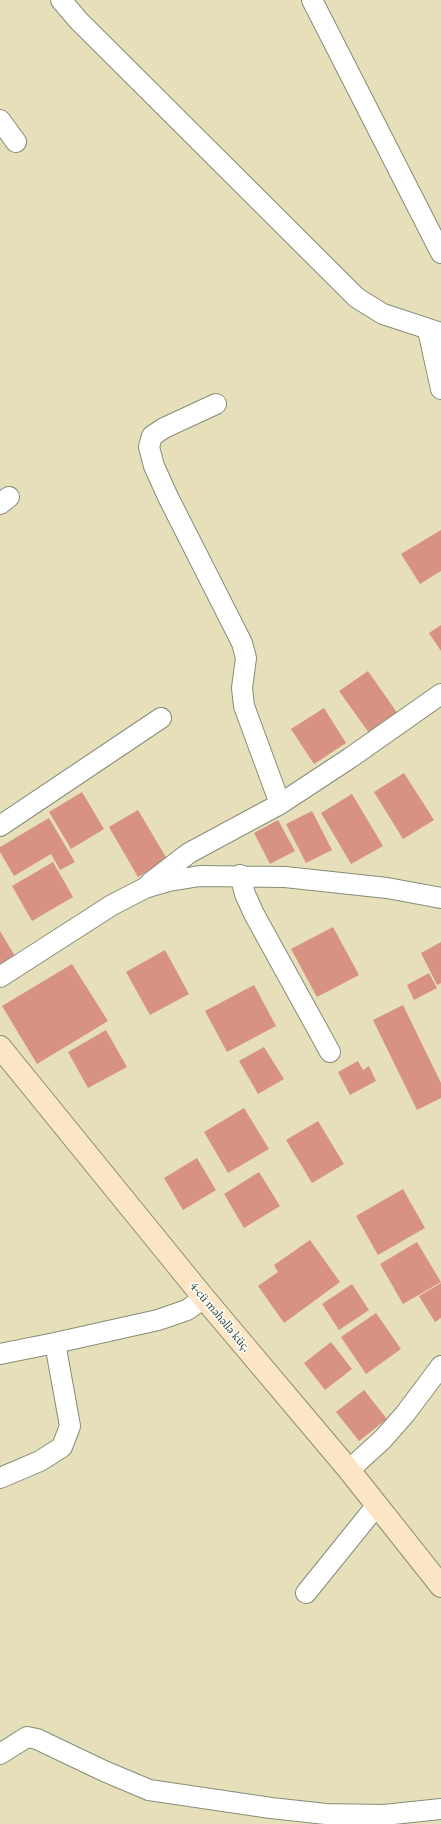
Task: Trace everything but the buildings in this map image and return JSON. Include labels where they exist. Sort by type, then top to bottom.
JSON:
[{"type":"street","points":[[61,0],[79,21],[357,298],[383,314],[435,332],[441,389]]},
{"type":"street","points":[[312,0],[441,254]]},
{"type":"street","points":[[0,120],[16,142]]},
{"type":"street","points":[[216,404],[158,432],[152,436],[149,447],[154,466],[168,497],[242,644],[246,658],[242,688],[244,706],[280,804]]},
{"type":"street","points":[[145,888],[189,853],[280,804],[350,758],[441,694]]},
{"type":"street","points":[[0,826],[161,718]]},
{"type":"street","points":[[240,875],[245,894],[254,914],[330,1052]]},
{"type":"street","points":[[0,977],[112,905],[145,888],[169,881],[200,876],[240,875],[334,881],[441,898]]},
{"type":"street","name":"4-cü məhəllə küç.","points":[[0,1047],[204,1298],[348,1470],[441,1586]]},
{"type":"street","points":[[0,1354],[158,1320],[187,1310],[204,1298]]},
{"type":"street","points":[[0,1478],[40,1461],[62,1447],[70,1426],[55,1343]]},
{"type":"street","points":[[348,1470],[383,1439],[405,1414],[441,1366]]},
{"type":"street","points":[[306,1592],[376,1505]]},
{"type":"street","points":[[0,1754],[27,1737],[37,1739],[104,1771],[149,1790],[326,1814],[383,1820],[441,1809]]}]
